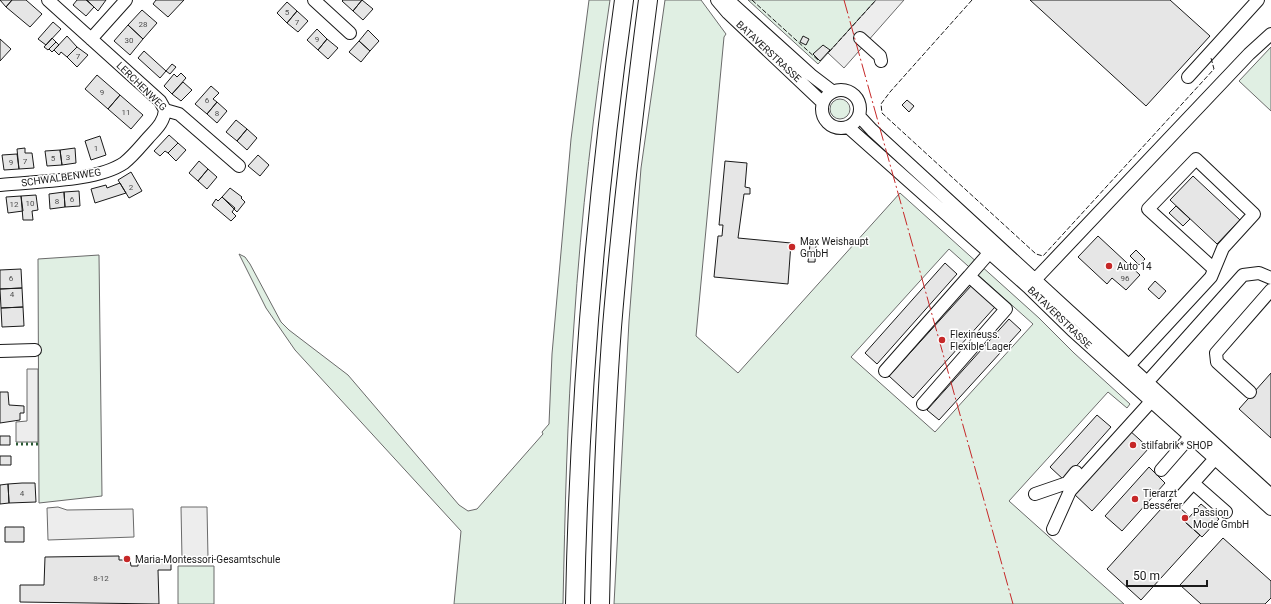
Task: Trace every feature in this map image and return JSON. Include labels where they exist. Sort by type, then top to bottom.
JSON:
[{"type":"highway","points":[[575,604],[577,494],[588,325],[600,180],[624,0]]},
{"type":"highway","points":[[600,604],[603,494],[612,327],[626,181],[648,0]]},
{"type":"street","name":"LERCHENWEG","points":[[48,0],[160,101],[164,110],[179,114],[239,166]]},
{"type":"street","points":[[91,40],[126,0]]},
{"type":"street","points":[[314,0],[350,33]]},
{"type":"street","name":"BATAVERSTRASSE","points":[[717,0],[728,13],[822,102]]},
{"type":"street","name":"BATAVERSTRASSE","points":[[728,0],[811,75],[832,91]]},
{"type":"street","points":[[1188,77],[1258,0]]},
{"type":"street","points":[[1032,283],[1249,54],[1271,34]]},
{"type":"street","points":[[860,38],[880,56],[881,61]]},
{"type":"street","points":[[841,89],[849,91],[855,95],[859,101],[859,116],[855,122],[848,127],[841,128],[828,124],[823,117],[821,110],[822,102],[826,95],[832,91],[841,89]]},
{"type":"street","name":"SCHWALBENWEG","points":[[0,185],[70,178],[97,174],[112,169],[124,163],[134,154],[163,121],[164,110]]},
{"type":"street","name":"BATAVERSTRASSE","points":[[859,116],[1032,283],[1194,432],[1271,509]]},
{"type":"street","name":"BATAVERSTRASSE","points":[[848,127],[990,252],[1032,283]]},
{"type":"street","points":[[1125,370],[1211,277],[1223,248],[1254,214],[1196,159],[1148,209],[1214,269]]},
{"type":"street","points":[[885,371],[990,252]]},
{"type":"street","points":[[1053,529],[1070,491],[1243,275],[1258,273],[1271,278]]},
{"type":"street","points":[[923,404],[1006,309],[969,276]]},
{"type":"street","points":[[1250,392],[1217,362],[1216,354],[1271,290]]},
{"type":"street","points":[[0,351],[35,350]]},
{"type":"street","points":[[1035,494],[1066,483],[1149,392]]},
{"type":"street","points":[[1161,470],[1194,432]]},
{"type":"street","points":[[1177,502],[1218,455]]},
{"type":"street","name":"BATAVERSTRASSE","points":[[1218,455],[1271,495]]},
{"type":"street","points":[[1193,483],[1226,512]]},
{"type":"green space","points":[[589,0],[610,0],[580,243],[568,429],[563,604],[454,604],[461,531],[295,350],[266,308],[239,254],[245,257],[250,264],[281,322],[289,330],[348,375],[459,505],[468,511],[477,509],[543,434],[542,432],[549,424],[552,354],[571,139]]},
{"type":"green space","points":[[665,0],[701,0],[726,34],[724,37],[696,336],[738,373],[900,193],[1039,318],[1074,353],[1130,404],[1127,408],[1108,392],[1009,501],[1124,604],[614,604],[629,321],[641,168]],"holes":[[[949,249],[1033,324],[935,432],[851,357]]]},
{"type":"green space","points":[[748,0],[876,0],[818,64]]},
{"type":"green space","points":[[1271,47],[1271,111],[1239,81]]},
{"type":"green space","points":[[840,99],[847,102],[850,109],[847,116],[840,119],[833,116],[830,109],[833,102]]},
{"type":"green space","points":[[99,255],[102,496],[39,503],[38,259]]},
{"type":"green space","points":[[178,566],[214,566],[214,604],[178,604]]},
{"type":"shaded area","points":[[876,0],[904,0],[844,68],[828,53]]},
{"type":"shaded area","points":[[27,369],[38,369],[38,442],[16,442],[16,422],[27,421]]},
{"type":"shaded area","points":[[58,507],[67,510],[133,509],[134,537],[48,540],[47,508]]},
{"type":"shaded area","points":[[181,507],[207,507],[208,558],[182,559]]},
{"type":"building","points":[[0,0],[12,0],[6,7]]},
{"type":"building","points":[[12,0],[26,0],[42,14],[30,27],[6,7]]},
{"type":"building","points":[[77,0],[86,0],[94,7],[86,16],[73,5]]},
{"type":"building","points":[[87,0],[106,0],[98,11]]},
{"type":"building","points":[[156,0],[184,0],[168,17],[153,4]]},
{"type":"building","points":[[362,0],[353,11],[342,1]]},
{"type":"building","points":[[362,0],[373,9],[363,20],[353,11]]},
{"type":"building","points":[[1030,0],[1170,0],[1210,36],[1146,106]]},
{"type":"building","points":[[287,2],[297,11],[287,23],[277,13]]},
{"type":"building","points":[[142,10],[157,23],[143,39],[128,25]]},
{"type":"building","points":[[297,11],[308,21],[298,32],[287,23]]},
{"type":"building","points":[[53,22],[61,29],[46,45],[38,39]]},
{"type":"building","points":[[128,25],[143,39],[130,55],[114,41]]},
{"type":"building","points":[[317,29],[327,39],[318,50],[307,40]]},
{"type":"building","points":[[368,30],[379,41],[370,51],[359,41]]},
{"type":"building","points":[[67,36],[77,47],[67,57],[61,52],[59,55],[54,50]]},
{"type":"building","points":[[803,36],[809,39],[806,45],[800,42]]},
{"type":"building","points":[[52,38],[56,42],[48,50],[44,47]]},
{"type":"building","points":[[0,39],[11,49],[0,61]]},
{"type":"building","points":[[327,39],[338,48],[328,59],[318,50]]},
{"type":"building","points":[[359,41],[370,51],[361,62],[349,52]]},
{"type":"building","points":[[56,42],[59,45],[52,52],[49,49]]},
{"type":"building","points":[[823,45],[830,50],[820,61],[813,54]]},
{"type":"building","points":[[77,47],[88,55],[77,67],[67,57]]},
{"type":"building","points":[[144,51],[166,71],[160,78],[138,58]]},
{"type":"building","points":[[172,64],[176,67],[170,74],[166,71]]},
{"type":"building","points":[[181,73],[186,78],[172,94],[164,86],[174,74],[177,77]]},
{"type":"building","points":[[97,75],[120,95],[108,109],[85,89]]},
{"type":"building","points":[[183,82],[192,90],[181,101],[172,94]]},
{"type":"building","points":[[211,86],[219,93],[213,99],[217,102],[207,114],[195,104]]},
{"type":"building","points":[[120,95],[143,115],[131,129],[108,109]]},
{"type":"building","points":[[907,100],[914,106],[909,112],[902,105]]},
{"type":"building","points":[[217,102],[227,111],[217,123],[207,114]]},
{"type":"building","points":[[236,120],[247,129],[237,141],[226,132]]},
{"type":"building","points":[[247,129],[257,138],[247,150],[237,141]]},
{"type":"building","points":[[169,135],[178,143],[168,153],[165,151],[160,156],[154,151]]},
{"type":"building","points":[[100,136],[106,155],[91,160],[85,141]]},
{"type":"building","points":[[178,143],[186,150],[176,161],[168,153]]},
{"type":"building","points":[[25,148],[25,153],[32,153],[34,168],[19,169],[17,149]]},
{"type":"building","points":[[75,148],[76,163],[62,165],[60,150]]},
{"type":"building","points":[[60,150],[62,165],[47,166],[45,151]]},
{"type":"building","points":[[17,154],[19,169],[4,170],[2,155]]},
{"type":"building","points":[[258,155],[269,165],[260,176],[248,166]]},
{"type":"building","points":[[199,161],[208,169],[198,181],[189,173]]},
{"type":"building","points":[[725,161],[747,163],[745,187],[750,188],[750,194],[744,194],[738,238],[791,243],[788,284],[714,277],[718,236],[722,236],[723,225],[719,225]]},
{"type":"building","points":[[208,169],[217,177],[207,189],[198,181]]},
{"type":"building","points":[[131,172],[142,191],[129,198],[118,180]]},
{"type":"building","points":[[1193,176],[1240,220],[1217,244],[1170,200]]},
{"type":"building","points":[[120,183],[126,193],[95,203],[91,189],[106,185],[107,188]]},
{"type":"building","points":[[230,188],[242,197],[241,198],[245,202],[237,212],[222,197]]},
{"type":"building","points":[[79,191],[80,206],[65,207],[64,192]]},
{"type":"building","points":[[64,192],[65,207],[50,209],[49,194]]},
{"type":"building","points":[[36,195],[38,210],[32,211],[33,220],[23,220],[21,196]]},
{"type":"building","points":[[21,196],[23,211],[8,213],[6,197]]},
{"type":"building","points":[[222,197],[235,208],[232,212],[236,216],[231,221],[212,205],[216,199],[218,201]]},
{"type":"building","points":[[1176,206],[1190,219],[1183,226],[1169,213]]},
{"type":"building","name":"Auto 14","points":[[1098,236],[1140,275],[1126,290],[1112,278],[1107,284],[1078,257]]},
{"type":"building","points":[[810,245],[816,245],[815,262],[808,262]]},
{"type":"building","points":[[1136,250],[1145,259],[1139,265],[1130,256]]},
{"type":"building","points":[[945,263],[957,274],[877,364],[865,353]]},
{"type":"building","points":[[21,269],[22,288],[0,289],[0,270]]},
{"type":"building","points":[[1155,281],[1166,291],[1159,299],[1148,289]]},
{"type":"building","points":[[971,286],[995,307],[913,398],[889,376]]},
{"type":"building","points":[[22,288],[23,307],[1,308],[0,289]]},
{"type":"building","points":[[23,307],[24,326],[2,327],[1,308]]},
{"type":"building","points":[[1009,319],[1021,330],[939,420],[927,410]]},
{"type":"building","points":[[1271,373],[1271,438],[1239,409]]},
{"type":"building","points":[[0,392],[8,392],[9,405],[24,406],[24,413],[20,413],[20,420],[0,423]]},
{"type":"building","points":[[1097,415],[1111,427],[1064,480],[1050,467]]},
{"type":"building","points":[[1129,430],[1149,448],[1092,511],[1073,493]]},
{"type":"building","points":[[0,436],[10,436],[10,445],[0,445]]},
{"type":"building","points":[[0,456],[11,456],[11,465],[0,465]]},
{"type":"building","name":"Tierarzt Besserer","points":[[1149,467],[1165,483],[1122,531],[1105,516]]},
{"type":"building","points":[[35,483],[36,502],[9,503],[8,484]]},
{"type":"building","points":[[8,484],[9,503],[0,504],[0,485]]},
{"type":"building","points":[[1170,499],[1190,517],[1185,522],[1200,535],[1141,600],[1107,569]]},
{"type":"building","points":[[1201,504],[1219,519],[1202,537],[1185,522]]},
{"type":"building","points":[[5,527],[24,527],[24,542],[5,542]]},
{"type":"building","points":[[1223,538],[1271,581],[1271,598],[1265,604],[1201,604],[1180,585]]},
{"type":"building","name":"Maria-Montessori-Gesamtschule","points":[[119,556],[119,560],[130,560],[131,566],[138,566],[138,560],[171,561],[171,570],[158,570],[159,604],[20,602],[20,585],[44,585],[45,557]]},
{"type":"hedge","points":[[16,444],[38,444]]},
{"type":"fence","points":[[752,0],[818,60]]},
{"type":"fence","points":[[829,52],[876,0]]},
{"type":"fence","points":[[972,0],[890,92],[881,104],[882,113],[1036,254],[1043,256],[1214,69],[1211,58]]},
{"type":"power","points":[[844,0],[1013,604]]},
{"type":"place","name":"Max Weishaupt GmbH","points":[[792,247]]},
{"type":"place","name":"Auto 14","points":[[1109,266]]},
{"type":"place","name":"Flexineuss. Flexible Lager","points":[[942,340]]},
{"type":"place","name":"stilfabrik* SHOP","points":[[1133,445]]},
{"type":"place","name":"Tierarzt Besserer","points":[[1135,499]]},
{"type":"place","name":"Passion Mode GmbH","points":[[1185,518]]},
{"type":"place","name":"Maria-Montessori-Gesamtschule","points":[[127,559]]}]
